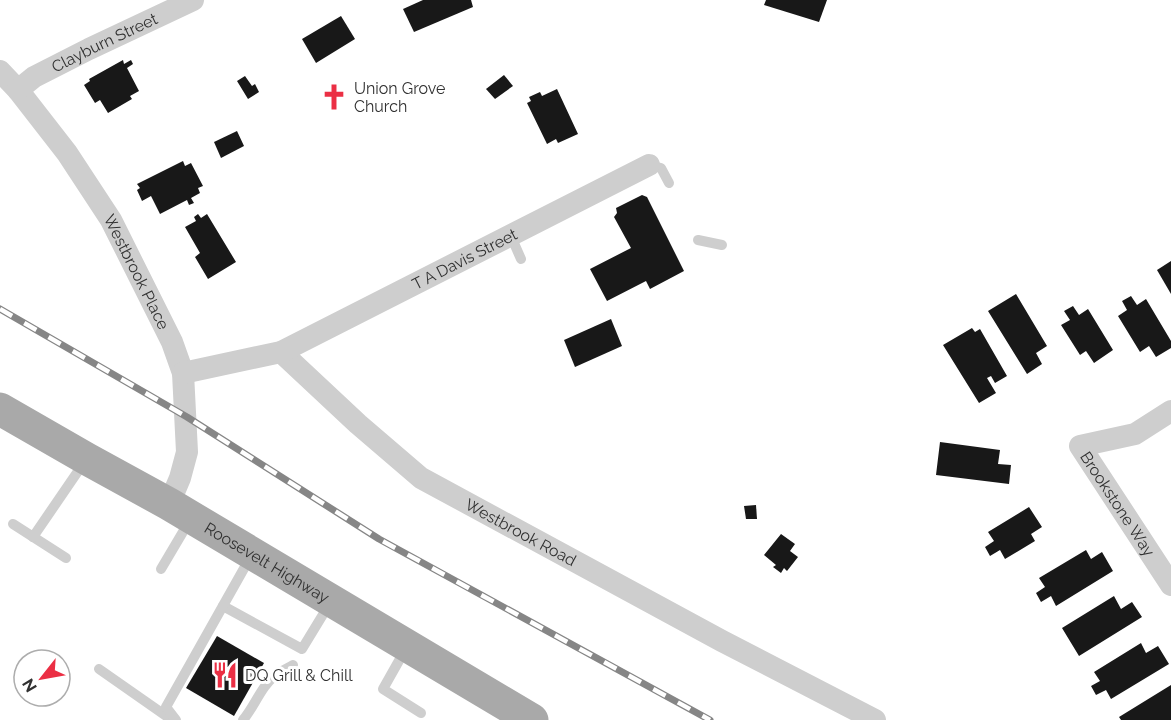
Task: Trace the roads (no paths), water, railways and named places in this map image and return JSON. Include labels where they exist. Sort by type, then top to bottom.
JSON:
[{"type":"main road","name":"Roosevelt Highway","points":[[0,409],[181,510],[524,718]]},
{"type":"street","name":"Clayburn Street","points":[[18,90],[34,77],[193,0]]},
{"type":"street","name":"Westbrook Place","points":[[0,71],[18,90],[67,153],[111,220],[172,342],[183,373],[187,452],[180,478],[181,510]]},
{"type":"street","name":"T A Davis Street","points":[[281,352],[649,165]]},
{"type":"street","points":[[183,373],[281,352]]},
{"type":"street","name":"Westbrook Road","points":[[281,352],[358,424],[421,478],[723,641],[876,720]]},
{"type":"street","name":"Brookstone Way","points":[[1171,411],[1135,434],[1080,446],[1171,585]]},
{"type":"lane","points":[[649,165],[661,168],[669,183]]},
{"type":"lane","points":[[510,234],[521,259]]},
{"type":"lane","points":[[698,240],[722,245]]},
{"type":"lane","points":[[33,537],[87,459]]},
{"type":"lane","points":[[161,569],[181,510]]},
{"type":"lane","points":[[13,524],[66,558]]},
{"type":"lane","points":[[174,720],[166,707],[253,554]]},
{"type":"lane","points":[[223,606],[302,649],[332,601]]},
{"type":"lane","points":[[408,646],[383,689],[421,713]]},
{"type":"lane","points":[[243,720],[275,675],[293,665]]},
{"type":"lane","points":[[99,669],[174,720]]},
{"type":"railway","points":[[0,309],[187,417],[379,539],[710,720]]},
{"type":"place","name":"Union Grove Church","points":[[334,97]]},
{"type":"place","name":"DQ Grill & Chill","points":[[225,675]]}]
